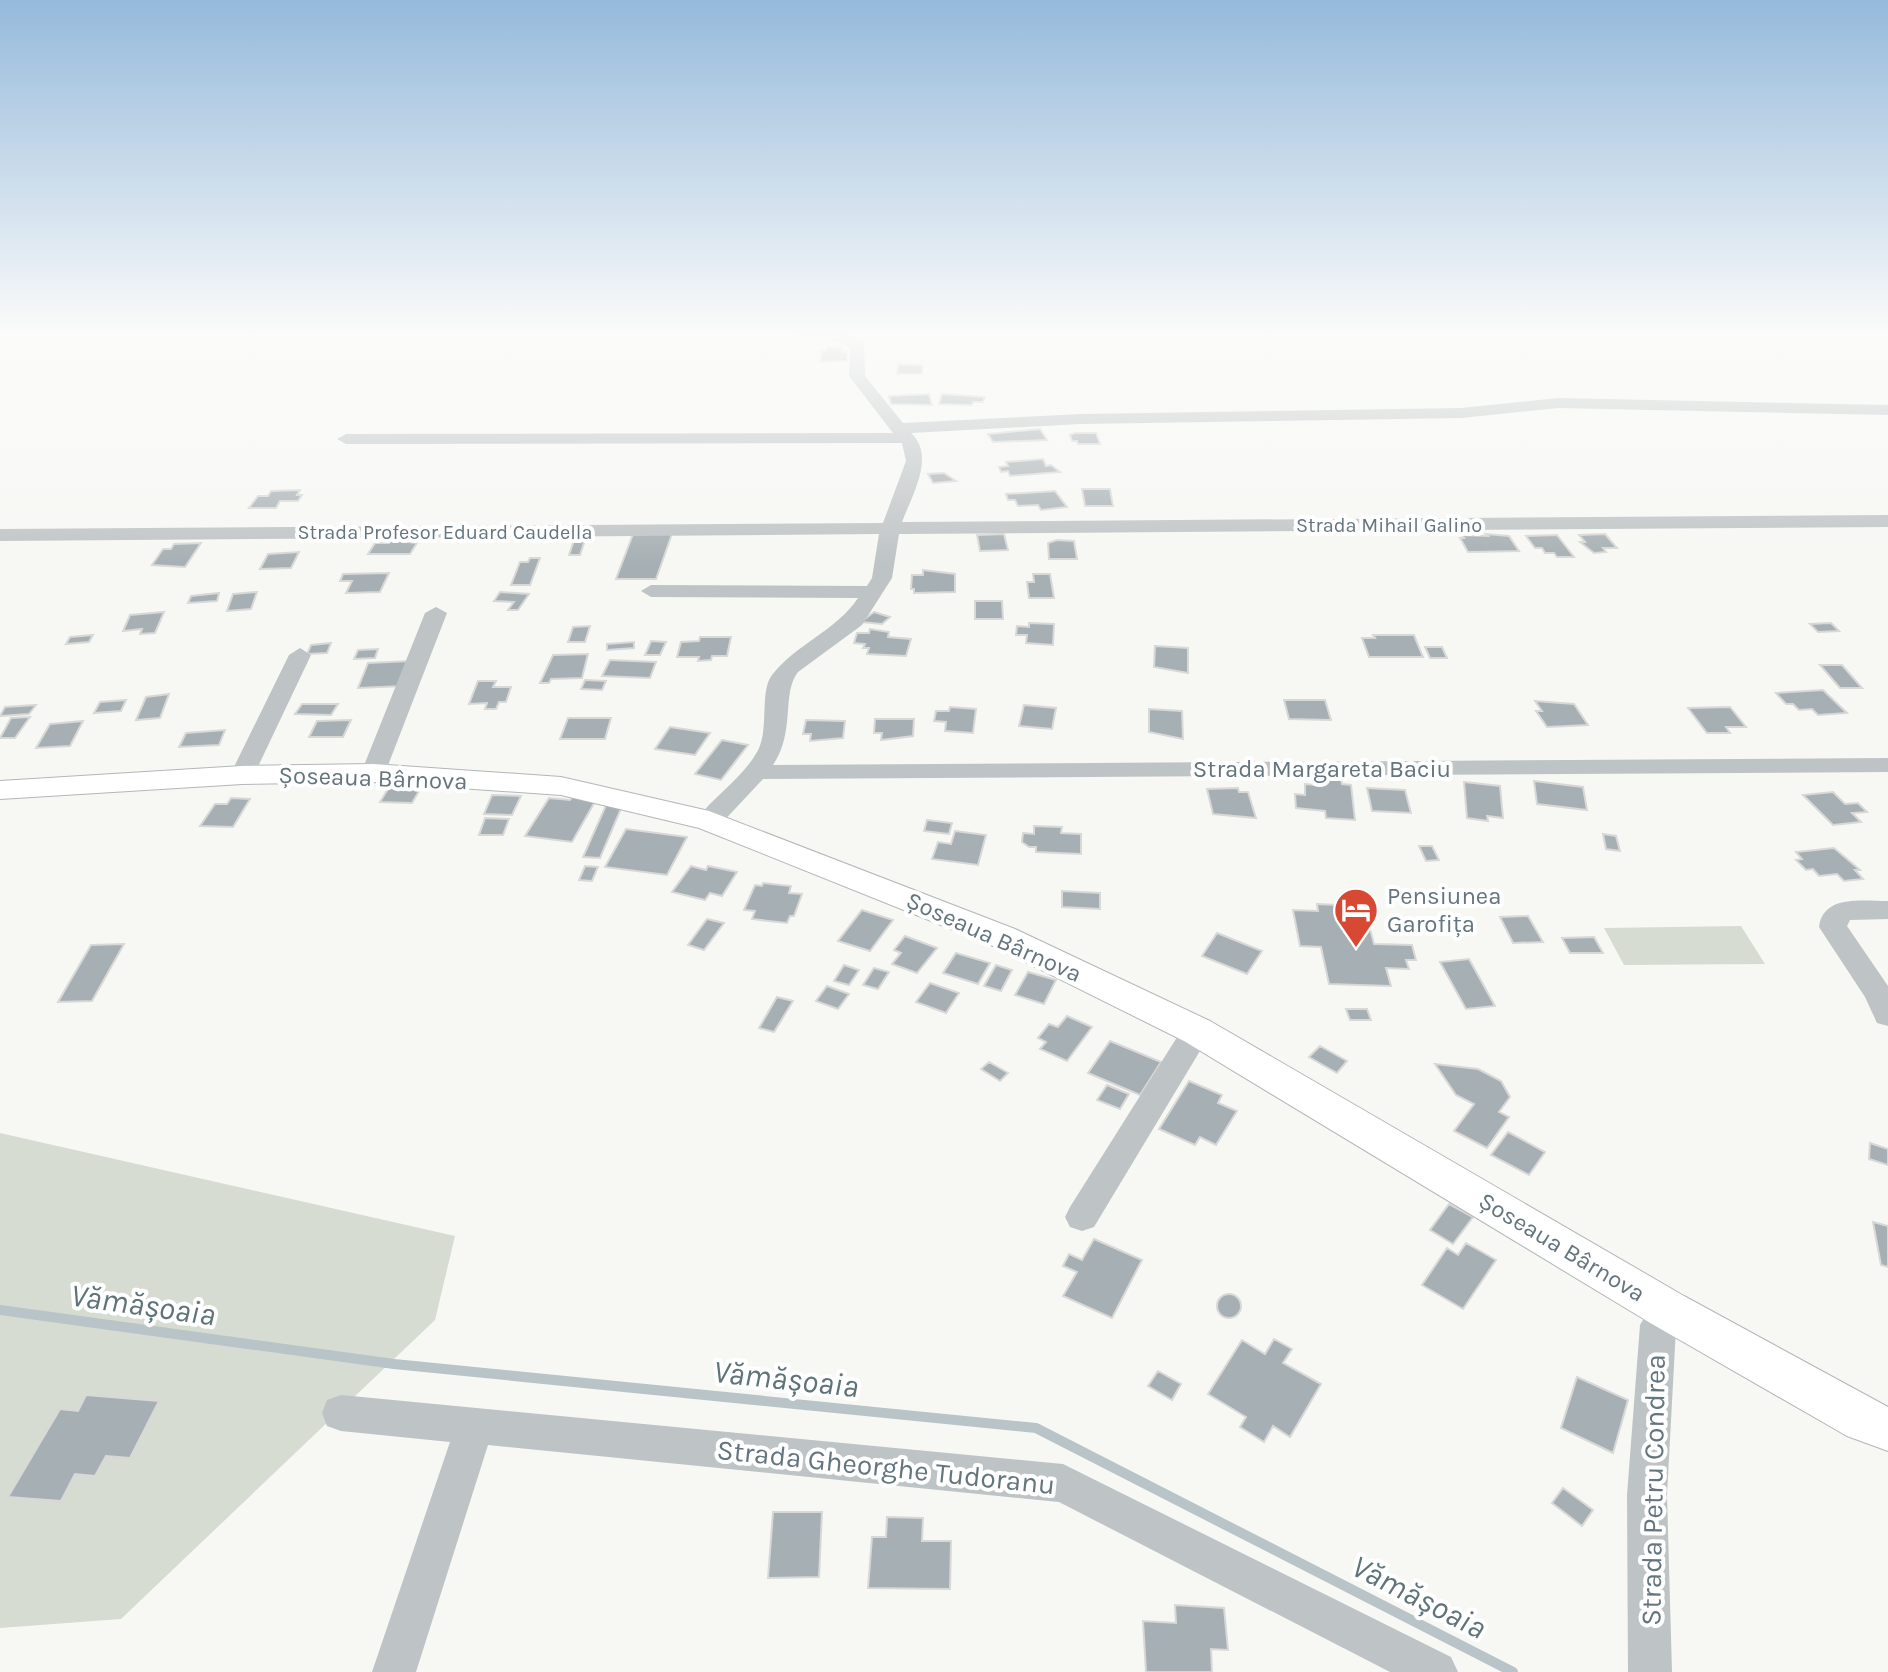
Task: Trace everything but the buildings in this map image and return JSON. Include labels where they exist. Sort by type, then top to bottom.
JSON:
[{"type":"main road","name":"Șoseaua Bârnova","points":[[0,790],[242,775],[373,773],[561,786],[709,821],[1003,937],[1197,1031],[1668,1310],[1864,1420],[1888,1429]]},
{"type":"street","points":[[709,821],[756,772],[771,750],[777,726],[779,681],[790,667],[854,620],[874,592],[888,555],[890,529],[915,461],[913,446],[884,409]]},
{"type":"street","points":[[346,439],[903,433],[1081,419],[1461,413],[1500,409]]},
{"type":"street","points":[[1842,409],[1888,410]]},
{"type":"street","name":"Strada Mihail Galino","points":[[890,529],[1887,521]]},
{"type":"street","name":"Strada Profesor Eduard Caudella","points":[[0,535],[890,529]]},
{"type":"street","points":[[651,591],[874,592]]},
{"type":"street","points":[[373,773],[436,613]]},
{"type":"street","points":[[242,775],[300,655]]},
{"type":"street","name":"Strada Margareta Baciu","points":[[756,772],[1888,765]]},
{"type":"street","points":[[1888,910],[1843,911],[1834,919],[1833,927],[1878,994],[1888,1015]]},
{"type":"street","points":[[1082,1217],[1197,1031]]},
{"type":"street","name":"Strada Petru Condrea","points":[[1650,1672],[1647,1495],[1658,1325],[1668,1310]]},
{"type":"street","name":"Strada Gheorghe Tudoranu","points":[[341,1413],[1063,1483],[1436,1672]]},
{"type":"street","points":[[394,1672],[475,1425]]},
{"type":"shaded area","points":[[1741,926],[1765,964],[1624,965],[1604,928]]},
{"type":"shaded area","points":[[0,1133],[455,1236],[435,1320],[121,1619],[0,1628]]},
{"type":"waterway","name":"Vămășoaia","points":[[0,1310],[394,1364],[1036,1428],[1513,1672]]},
{"type":"place","name":"Pensiunea Garofița","points":[[1356,949]]}]
